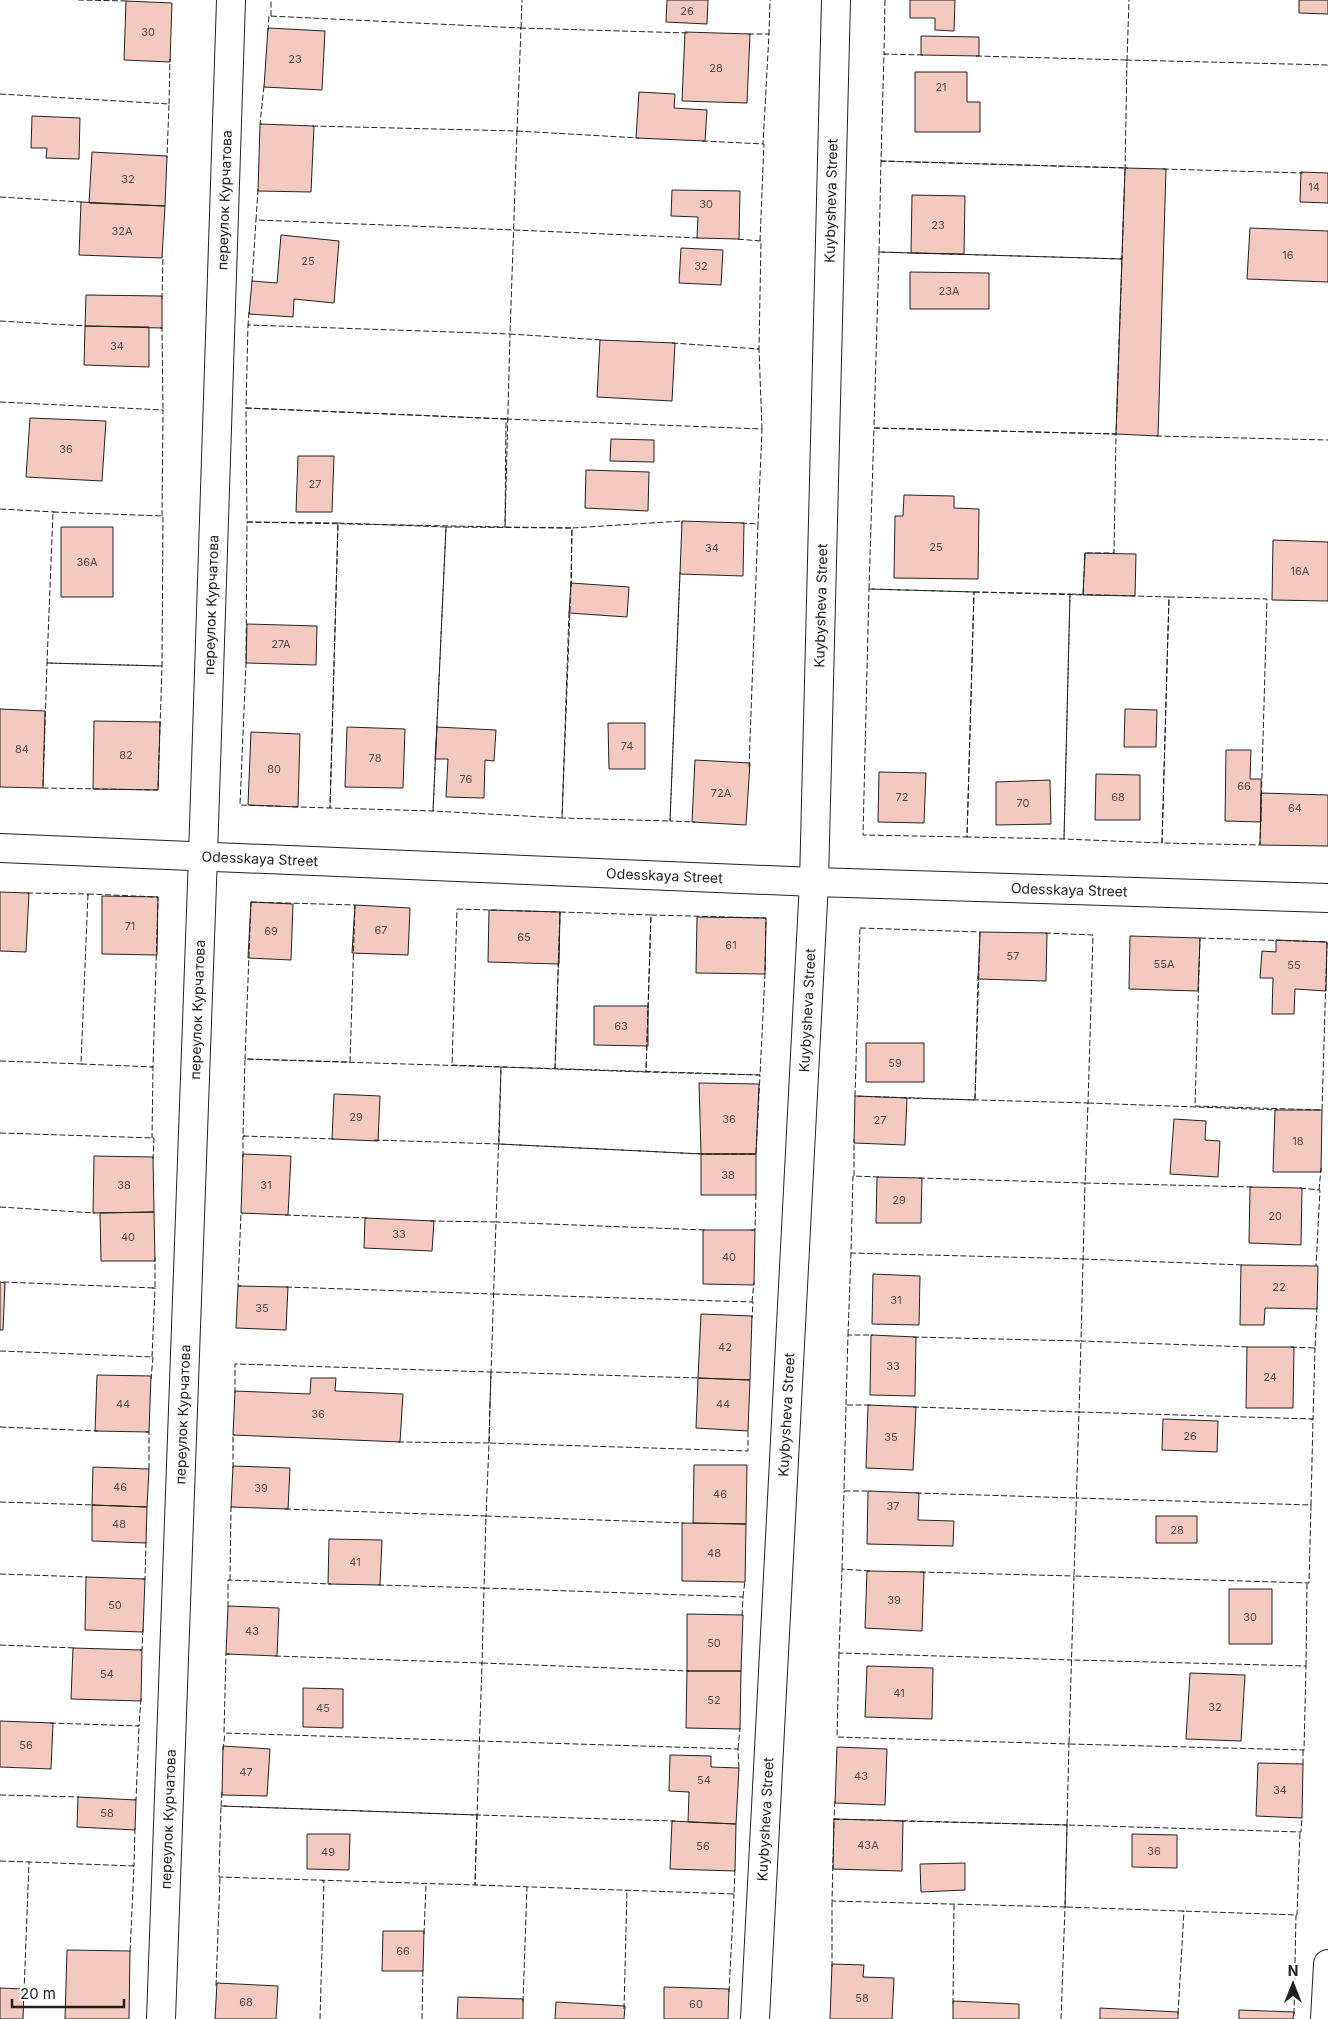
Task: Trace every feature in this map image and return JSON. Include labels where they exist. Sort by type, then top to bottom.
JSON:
[{"type":"street","name":"переулок Курчатова","points":[[161,2019],[203,856],[231,0]]},
{"type":"street","name":"Kuybysheva Street","points":[[756,2019],[814,882],[836,0]]},
{"type":"street","name":"Odesskaya Street","points":[[0,848],[814,882],[1328,898]]},
{"type":"street","points":[[1325,2019],[1328,1964]]},
{"type":"building","points":[[667,0],[708,0],[707,24],[666,22]]},
{"type":"building","points":[[910,0],[955,0],[954,31],[935,30],[935,18],[910,18]]},
{"type":"building","points":[[1299,0],[1328,0],[1328,14],[1299,13]]},
{"type":"building","points":[[126,1],[172,3],[170,62],[124,60]]},
{"type":"building","points":[[268,28],[325,31],[322,90],[264,87]]},
{"type":"building","points":[[685,32],[750,34],[747,103],[682,101]]},
{"type":"building","points":[[921,36],[979,37],[979,56],[921,55]]},
{"type":"building","points":[[915,72],[967,72],[967,102],[980,102],[980,132],[915,132]]},
{"type":"building","points":[[639,92],[675,94],[674,108],[707,110],[705,141],[636,138]]},
{"type":"building","points":[[32,116],[80,118],[79,159],[46,158],[47,148],[31,148]]},
{"type":"building","points":[[260,124],[314,126],[311,192],[258,191]]},
{"type":"building","points":[[92,152],[167,156],[165,206],[89,203]]},
{"type":"building","points":[[1125,168],[1166,169],[1158,436],[1116,434]]},
{"type":"building","points":[[1301,172],[1328,173],[1328,203],[1300,202]]},
{"type":"building","points":[[672,190],[740,191],[739,239],[697,238],[698,217],[671,216]]},
{"type":"building","points":[[912,195],[965,196],[964,254],[911,253]]},
{"type":"building","points":[[81,202],[165,206],[162,258],[79,255]]},
{"type":"building","points":[[1250,228],[1328,231],[1328,282],[1247,279]]},
{"type":"building","points":[[281,235],[339,241],[334,303],[294,299],[293,317],[249,314],[252,281],[277,283]]},
{"type":"building","points":[[681,248],[723,250],[721,285],[679,283]]},
{"type":"building","points":[[910,272],[989,273],[989,309],[910,309]]},
{"type":"building","points":[[86,295],[162,296],[162,328],[85,326]]},
{"type":"building","points":[[85,326],[149,327],[149,367],[84,365]]},
{"type":"building","points":[[600,340],[675,343],[672,401],[597,397]]},
{"type":"building","points":[[30,418],[106,421],[102,481],[26,477]]},
{"type":"building","points":[[611,439],[654,440],[654,462],[610,461]]},
{"type":"building","points":[[298,456],[334,456],[332,512],[296,512]]},
{"type":"building","points":[[586,470],[649,472],[648,511],[585,508]]},
{"type":"building","points":[[904,495],[954,496],[954,508],[979,509],[978,579],[894,578],[895,516],[903,516]]},
{"type":"building","points":[[682,521],[744,523],[743,576],[680,574]]},
{"type":"building","points":[[61,527],[113,527],[113,597],[61,597]]},
{"type":"building","points":[[1273,540],[1328,542],[1328,601],[1272,600]]},
{"type":"building","points":[[1085,553],[1136,554],[1135,596],[1083,595]]},
{"type":"building","points":[[571,583],[629,587],[627,617],[569,613]]},
{"type":"building","points":[[247,624],[317,626],[316,665],[246,663]]},
{"type":"building","points":[[0,709],[45,711],[43,788],[0,787]]},
{"type":"building","points":[[1125,709],[1157,710],[1156,747],[1124,747]]},
{"type":"building","points":[[94,721],[160,722],[158,790],[93,789]]},
{"type":"building","points":[[608,723],[645,723],[645,769],[609,769]]},
{"type":"building","points":[[347,727],[405,729],[403,788],[345,787]]},
{"type":"building","points":[[437,727],[496,730],[494,761],[485,760],[484,798],[446,797],[448,759],[435,759]]},
{"type":"building","points":[[251,732],[300,734],[298,807],[248,805]]},
{"type":"building","points":[[1226,750],[1251,750],[1250,779],[1261,779],[1261,822],[1225,821]]},
{"type":"building","points":[[695,760],[750,763],[746,825],[692,822]]},
{"type":"building","points":[[879,772],[926,773],[924,823],[878,822]]},
{"type":"building","points":[[1096,774],[1140,775],[1140,820],[1095,820]]},
{"type":"building","points":[[1050,780],[1051,824],[996,825],[996,782]]},
{"type":"building","points":[[1261,793],[1328,795],[1328,846],[1260,845]]},
{"type":"building","points":[[0,892],[29,893],[26,952],[0,951]]},
{"type":"building","points":[[102,896],[158,897],[157,955],[102,954]]},
{"type":"building","points":[[251,902],[293,904],[291,960],[248,958]]},
{"type":"building","points":[[355,905],[410,908],[408,955],[352,953]]},
{"type":"building","points":[[489,910],[560,912],[559,964],[488,962]]},
{"type":"building","points":[[697,917],[766,918],[765,974],[696,973]]},
{"type":"building","points":[[980,932],[1047,933],[1046,981],[978,979]]},
{"type":"building","points":[[1130,936],[1200,938],[1198,991],[1129,989]]},
{"type":"building","points":[[1276,940],[1327,942],[1326,991],[1295,989],[1294,1014],[1272,1014],[1273,978],[1260,978],[1262,951],[1276,952]]},
{"type":"building","points":[[594,1006],[648,1006],[648,1046],[594,1045]]},
{"type":"building","points":[[866,1043],[924,1043],[924,1082],[866,1082]]},
{"type":"building","points":[[699,1083],[759,1084],[756,1154],[701,1154]]},
{"type":"building","points":[[334,1094],[380,1096],[378,1141],[332,1139]]},
{"type":"building","points":[[855,1096],[907,1098],[905,1145],[854,1143]]},
{"type":"building","points":[[1275,1110],[1322,1110],[1321,1172],[1273,1172]]},
{"type":"building","points":[[1174,1119],[1206,1121],[1205,1140],[1220,1141],[1218,1177],[1170,1174]]},
{"type":"building","points":[[243,1154],[291,1156],[288,1215],[241,1213]]},
{"type":"building","points":[[701,1154],[756,1154],[756,1195],[701,1195]]},
{"type":"building","points":[[94,1156],[153,1157],[154,1212],[93,1213]]},
{"type":"building","points":[[877,1177],[922,1178],[921,1223],[876,1223]]},
{"type":"building","points":[[1250,1187],[1302,1188],[1301,1245],[1249,1243]]},
{"type":"building","points":[[154,1212],[155,1261],[101,1261],[100,1213]]},
{"type":"building","points":[[365,1218],[434,1221],[432,1251],[364,1248]]},
{"type":"building","points":[[703,1230],[755,1230],[754,1285],[703,1284]]},
{"type":"building","points":[[1241,1265],[1318,1266],[1317,1309],[1265,1308],[1264,1325],[1240,1325]]},
{"type":"building","points":[[873,1274],[920,1276],[919,1325],[872,1324]]},
{"type":"building","points":[[0,1282],[5,1283],[3,1330],[0,1330]]},
{"type":"building","points":[[238,1286],[288,1287],[286,1330],[236,1328]]},
{"type":"building","points":[[701,1314],[752,1316],[750,1380],[698,1378]]},
{"type":"building","points":[[871,1335],[916,1337],[915,1396],[870,1395]]},
{"type":"building","points":[[1247,1347],[1294,1347],[1293,1408],[1246,1408]]},
{"type":"building","points":[[97,1375],[151,1376],[149,1432],[95,1431]]},
{"type":"building","points":[[311,1378],[336,1378],[335,1391],[403,1394],[400,1442],[233,1435],[235,1391],[310,1394]]},
{"type":"building","points":[[698,1378],[750,1380],[748,1431],[696,1428]]},
{"type":"building","points":[[868,1405],[916,1407],[913,1470],[866,1468]]},
{"type":"building","points":[[1163,1419],[1218,1421],[1217,1452],[1162,1450]]},
{"type":"building","points":[[694,1465],[747,1465],[746,1524],[693,1523]]},
{"type":"building","points":[[233,1466],[290,1468],[288,1509],[231,1507]]},
{"type":"building","points":[[93,1467],[149,1469],[147,1507],[92,1505]]},
{"type":"building","points":[[868,1491],[919,1493],[918,1520],[954,1521],[953,1546],[867,1544]]},
{"type":"building","points":[[92,1505],[147,1507],[146,1543],[92,1541]]},
{"type":"building","points":[[1156,1516],[1197,1516],[1197,1543],[1156,1543]]},
{"type":"building","points":[[682,1523],[746,1524],[745,1582],[682,1581]]},
{"type":"building","points":[[329,1539],[382,1540],[380,1585],[328,1584]]},
{"type":"building","points":[[867,1571],[924,1572],[922,1631],[865,1628]]},
{"type":"building","points":[[86,1577],[145,1579],[143,1632],[85,1630]]},
{"type":"building","points":[[1229,1589],[1272,1589],[1272,1644],[1229,1644]]},
{"type":"building","points":[[228,1606],[279,1608],[277,1656],[226,1654]]},
{"type":"building","points":[[687,1614],[743,1615],[741,1671],[687,1671]]},
{"type":"building","points":[[73,1648],[142,1650],[141,1701],[71,1699]]},
{"type":"building","points":[[867,1666],[933,1668],[932,1719],[865,1717]]},
{"type":"building","points":[[687,1671],[741,1671],[740,1729],[686,1728]]},
{"type":"building","points":[[1190,1673],[1245,1675],[1241,1741],[1186,1739]]},
{"type":"building","points":[[303,1688],[343,1689],[343,1728],[303,1727]]},
{"type":"building","points":[[0,1721],[53,1723],[51,1769],[0,1767]]},
{"type":"building","points":[[223,1746],[270,1749],[267,1796],[222,1795]]},
{"type":"building","points":[[837,1747],[887,1749],[885,1805],[835,1803]]},
{"type":"building","points":[[670,1755],[711,1756],[711,1767],[739,1768],[736,1824],[688,1822],[689,1792],[669,1791]]},
{"type":"building","points":[[1258,1763],[1303,1764],[1302,1818],[1256,1816]]},
{"type":"building","points":[[78,1797],[136,1800],[135,1830],[77,1827]]},
{"type":"building","points":[[834,1819],[903,1821],[902,1871],[833,1869]]},
{"type":"building","points":[[672,1821],[736,1824],[735,1871],[670,1869]]},
{"type":"building","points":[[307,1834],[350,1834],[349,1870],[307,1869]]},
{"type":"building","points":[[1132,1834],[1177,1835],[1177,1868],[1132,1867]]},
{"type":"building","points":[[965,1863],[965,1890],[921,1892],[920,1864]]},
{"type":"building","points":[[383,1931],[424,1931],[423,1971],[382,1971]]},
{"type":"building","points":[[67,1950],[130,1951],[129,2019],[65,2019]]},
{"type":"building","points":[[832,1964],[864,1965],[863,1977],[894,1978],[892,2019],[830,2019]]},
{"type":"building","points":[[217,1983],[278,1986],[276,2019],[215,2019]]},
{"type":"building","points":[[664,1987],[729,1989],[728,2019],[664,2019]]},
{"type":"building","points":[[0,1988],[24,1989],[23,2019],[0,2019]]},
{"type":"building","points":[[458,1997],[523,1999],[523,2019],[457,2019]]},
{"type":"building","points":[[953,2001],[1019,2004],[1019,2019],[953,2019]]},
{"type":"building","points":[[556,2002],[625,2006],[624,2019],[555,2019]]},
{"type":"building","points":[[1100,2008],[1178,2012],[1178,2019],[1100,2019]]},
{"type":"building","points":[[1239,2010],[1294,2012],[1293,2019],[1239,2019]]},
{"type":"fence","points":[[78,0],[128,1]]},
{"type":"fence","points":[[271,0],[271,16]]},
{"type":"fence","points":[[521,28],[522,0]]},
{"type":"fence","points":[[768,34],[770,0]]},
{"type":"fence","points":[[885,0],[884,54],[886,54]]},
{"type":"fence","points":[[1127,61],[1129,0]]},
{"type":"fence","points":[[268,31],[269,16],[521,28],[517,132]]},
{"type":"fence","points":[[520,28],[688,33]]},
{"type":"fence","points":[[748,34],[769,34],[763,144]]},
{"type":"fence","points":[[923,55],[884,54],[881,161],[1128,168]]},
{"type":"fence","points":[[976,56],[1127,60],[1125,171]]},
{"type":"fence","points":[[169,104],[170,59]]},
{"type":"fence","points":[[1126,60],[1328,65]]},
{"type":"fence","points":[[262,124],[260,124],[264,86]]},
{"type":"fence","points":[[0,94],[169,104],[167,158]]},
{"type":"fence","points":[[312,126],[517,131],[510,334],[602,340]]},
{"type":"fence","points":[[517,131],[639,138]]},
{"type":"fence","points":[[702,141],[764,144],[760,241]]},
{"type":"fence","points":[[881,161],[1125,168],[1122,259],[879,252],[881,161]]},
{"type":"fence","points":[[1163,169],[1303,173]]},
{"type":"fence","points":[[258,189],[256,220],[514,230]]},
{"type":"fence","points":[[0,197],[82,202]]},
{"type":"fence","points":[[252,282],[256,220]]},
{"type":"fence","points":[[514,230],[699,238]]},
{"type":"fence","points":[[672,343],[759,349],[761,241],[736,239]]},
{"type":"fence","points":[[879,252],[1122,259],[1116,434],[874,428],[879,252]]},
{"type":"fence","points":[[162,299],[163,256]]},
{"type":"fence","points":[[249,312],[248,325],[251,325]]},
{"type":"fence","points":[[0,321],[86,326]]},
{"type":"fence","points":[[506,419],[246,408],[248,325],[510,334],[505,527],[573,528]]},
{"type":"fence","points":[[160,328],[162,328],[163,410]]},
{"type":"fence","points":[[757,349],[759,349],[762,429]]},
{"type":"fence","points":[[0,402],[163,410],[162,516]]},
{"type":"fence","points":[[246,408],[506,419],[505,527],[247,522],[246,408]]},
{"type":"fence","points":[[506,419],[762,429],[758,524]]},
{"type":"fence","points":[[874,428],[1116,434],[1114,553],[1085,553],[1083,595],[869,589],[874,428]]},
{"type":"fence","points":[[1156,436],[1328,440]]},
{"type":"fence","points":[[0,509],[55,512]]},
{"type":"fence","points":[[53,512],[163,516],[162,666],[47,663],[53,512]]},
{"type":"fence","points":[[571,587],[572,528],[682,521],[682,524]]},
{"type":"fence","points":[[247,522],[338,523],[330,808],[240,805],[246,663],[247,522]]},
{"type":"fence","points":[[338,523],[446,527],[433,811],[330,808],[338,523]]},
{"type":"fence","points":[[741,523],[758,524],[749,767]]},
{"type":"fence","points":[[446,527],[572,528],[562,818],[433,811],[446,527]]},
{"type":"fence","points":[[680,572],[670,821],[695,822]]},
{"type":"fence","points":[[569,612],[562,818],[670,821],[680,574]]},
{"type":"fence","points":[[869,589],[974,592],[967,837],[863,835],[869,589]]},
{"type":"fence","points":[[974,592],[1070,594],[1064,839],[967,837],[974,592]]},
{"type":"fence","points":[[1070,594],[1169,597],[1162,843],[1064,839],[1070,594]]},
{"type":"fence","points":[[1169,597],[1267,599],[1260,845],[1162,843],[1169,597]]},
{"type":"fence","points":[[47,663],[162,666],[158,790],[43,788],[47,663]]},
{"type":"fence","points":[[27,893],[88,894],[88,896]]},
{"type":"fence","points":[[88,894],[158,897],[153,1067],[81,1064],[88,894]]},
{"type":"fence","points":[[251,902],[355,905],[350,1062],[245,1059],[251,902]]},
{"type":"fence","points":[[457,909],[560,912],[555,1069],[452,1065],[457,909]]},
{"type":"fence","points":[[560,912],[651,915],[646,1072],[555,1069],[560,912]]},
{"type":"fence","points":[[651,915],[766,918],[760,1075],[646,1072],[651,915]]},
{"type":"fence","points":[[860,928],[980,932],[975,1100],[855,1096],[860,928]]},
{"type":"fence","points":[[1045,933],[1093,935],[1088,1104]]},
{"type":"fence","points":[[1200,938],[1327,942],[1322,1110],[1195,1106],[1200,938]]},
{"type":"fence","points":[[975,1100],[978,976]]},
{"type":"fence","points":[[334,1139],[243,1136],[245,1059],[501,1067],[496,1222],[706,1230]]},
{"type":"fence","points":[[0,1061],[83,1064]]},
{"type":"fence","points":[[151,1067],[153,1067],[152,1138]]},
{"type":"fence","points":[[501,1067],[760,1075],[756,1154],[701,1154],[499,1144],[501,1067]]},
{"type":"fence","points":[[905,1098],[1088,1103],[1085,1185]]},
{"type":"fence","points":[[1088,1103],[1278,1110]]},
{"type":"fence","points":[[0,1133],[154,1138],[153,1159]]},
{"type":"fence","points":[[243,1157],[243,1136],[245,1136]]},
{"type":"fence","points":[[854,1139],[854,1176]]},
{"type":"fence","points":[[374,1140],[499,1144]]},
{"type":"fence","points":[[499,1144],[703,1154]]},
{"type":"fence","points":[[1319,1190],[1321,1168]]},
{"type":"fence","points":[[879,1177],[853,1176],[851,1253],[1083,1259]]},
{"type":"fence","points":[[919,1178],[1085,1183],[1081,1341],[1249,1347]]},
{"type":"fence","points":[[1085,1183],[1253,1187]]},
{"type":"fence","points":[[1300,1188],[1320,1190],[1316,1266]]},
{"type":"fence","points":[[751,1230],[755,1230],[756,1194]]},
{"type":"fence","points":[[0,1207],[95,1213]]},
{"type":"fence","points":[[241,1286],[238,1286],[241,1213],[243,1214]]},
{"type":"fence","points":[[285,1215],[368,1218]]},
{"type":"fence","points":[[430,1221],[496,1222],[491,1372],[700,1378]]},
{"type":"fence","points":[[848,1335],[851,1253]]},
{"type":"fence","points":[[3,1282],[155,1288],[155,1257]]},
{"type":"fence","points":[[1083,1259],[1243,1265]]},
{"type":"fence","points":[[752,1302],[754,1282]]},
{"type":"fence","points":[[286,1287],[494,1294]]},
{"type":"fence","points":[[152,1288],[155,1288],[152,1357]]},
{"type":"fence","points":[[494,1294],[753,1302],[752,1318]]},
{"type":"fence","points":[[1291,1347],[1315,1348],[1317,1307]]},
{"type":"fence","points":[[846,1405],[848,1335],[873,1335]]},
{"type":"fence","points":[[913,1337],[1081,1341],[1079,1413]]},
{"type":"fence","points":[[1311,1419],[1313,1419],[1314,1348]]},
{"type":"fence","points":[[0,1351],[153,1357],[151,1379]]},
{"type":"fence","points":[[235,1393],[235,1364],[491,1372],[489,1443],[748,1451],[748,1429]]},
{"type":"fence","points":[[490,1404],[491,1372]]},
{"type":"fence","points":[[489,1443],[490,1404]]},
{"type":"fence","points":[[870,1405],[846,1405],[844,1491],[871,1491]]},
{"type":"fence","points":[[913,1407],[1079,1412],[1074,1576],[1309,1583],[1311,1505],[1076,1498]]},
{"type":"fence","points":[[1079,1412],[1313,1419],[1311,1505],[1309,1505]]},
{"type":"fence","points":[[0,1427],[98,1431]]},
{"type":"fence","points":[[146,1432],[149,1432],[149,1471]]},
{"type":"fence","points":[[233,1468],[233,1435],[235,1435]]},
{"type":"fence","points":[[398,1442],[489,1443],[486,1517]]},
{"type":"fence","points":[[842,1569],[845,1491]]},
{"type":"fence","points":[[916,1493],[1076,1498]]},
{"type":"fence","points":[[0,1502],[95,1505]]},
{"type":"fence","points":[[230,1580],[231,1507],[235,1507]]},
{"type":"fence","points":[[285,1509],[486,1516],[484,1589]]},
{"type":"fence","points":[[486,1516],[684,1523]]},
{"type":"fence","points":[[142,1579],[145,1579],[146,1542]]},
{"type":"fence","points":[[870,1571],[842,1569],[839,1653],[1072,1660]]},
{"type":"fence","points":[[920,1572],[1074,1576],[1069,1744],[1304,1750],[1306,1666],[1072,1660]]},
{"type":"fence","points":[[0,1574],[87,1577]]},
{"type":"fence","points":[[228,1607],[228,1580],[331,1584]]},
{"type":"fence","points":[[743,1597],[745,1580]]},
{"type":"fence","points":[[1306,1666],[1307,1583]]},
{"type":"fence","points":[[378,1585],[484,1588],[482,1664]]},
{"type":"fence","points":[[484,1588],[743,1597],[742,1617]]},
{"type":"fence","points":[[140,1650],[142,1650],[143,1629]]},
{"type":"fence","points":[[0,1645],[75,1648]]},
{"type":"fence","points":[[839,1653],[837,1737],[1069,1744]]},
{"type":"fence","points":[[230,1654],[226,1654],[224,1733],[479,1741]]},
{"type":"fence","points":[[275,1656],[482,1663],[477,1815],[675,1821]]},
{"type":"fence","points":[[482,1663],[689,1671]]},
{"type":"fence","points":[[50,1723],[139,1726],[141,1698]]},
{"type":"fence","points":[[134,1799],[136,1800],[139,1726],[137,1726]]},
{"type":"fence","points":[[738,1749],[740,1728]]},
{"type":"fence","points":[[223,1750],[225,1733]]},
{"type":"fence","points":[[479,1741],[738,1749],[739,1770]]},
{"type":"fence","points":[[1069,1742],[1067,1825],[1301,1832],[1302,1817]]},
{"type":"fence","points":[[1303,1750],[1303,1767]]},
{"type":"fence","points":[[222,1792],[221,1806],[477,1815]]},
{"type":"fence","points":[[0,1795],[79,1797]]},
{"type":"fence","points":[[835,1801],[834,1819],[837,1819]]},
{"type":"fence","points":[[221,1806],[477,1815],[475,1885],[219,1877],[221,1806]]},
{"type":"fence","points":[[477,1814],[475,1885],[734,1894],[735,1868]]},
{"type":"fence","points":[[834,1819],[1067,1825],[1065,1907],[832,1901],[834,1819]]},
{"type":"fence","points":[[900,1821],[1067,1825]]},
{"type":"fence","points":[[1067,1824],[1065,1907],[1297,1915],[1300,1832]]},
{"type":"fence","points":[[132,1865],[134,1866],[135,1827]]},
{"type":"fence","points":[[0,1861],[30,1862]]},
{"type":"fence","points":[[24,1992],[29,1862],[134,1866],[130,1953]]},
{"type":"fence","points":[[216,1986],[220,1877]]},
{"type":"fence","points":[[320,2019],[324,1881],[322,1881]]},
{"type":"fence","points":[[424,1934],[426,1884]]},
{"type":"fence","points":[[523,2002],[527,1887]]},
{"type":"fence","points":[[624,2009],[627,1890]]},
{"type":"fence","points":[[729,1992],[734,1894],[732,1894]]},
{"type":"fence","points":[[832,1967],[832,1901],[834,1901]]},
{"type":"fence","points":[[953,2004],[954,1905]]},
{"type":"fence","points":[[1061,2019],[1065,1907],[1067,1907]]},
{"type":"fence","points":[[1178,2014],[1184,1911],[1182,1911]]},
{"type":"fence","points":[[1294,2014],[1296,1915]]},
{"type":"fence","points":[[422,2019],[423,1969]]}]
